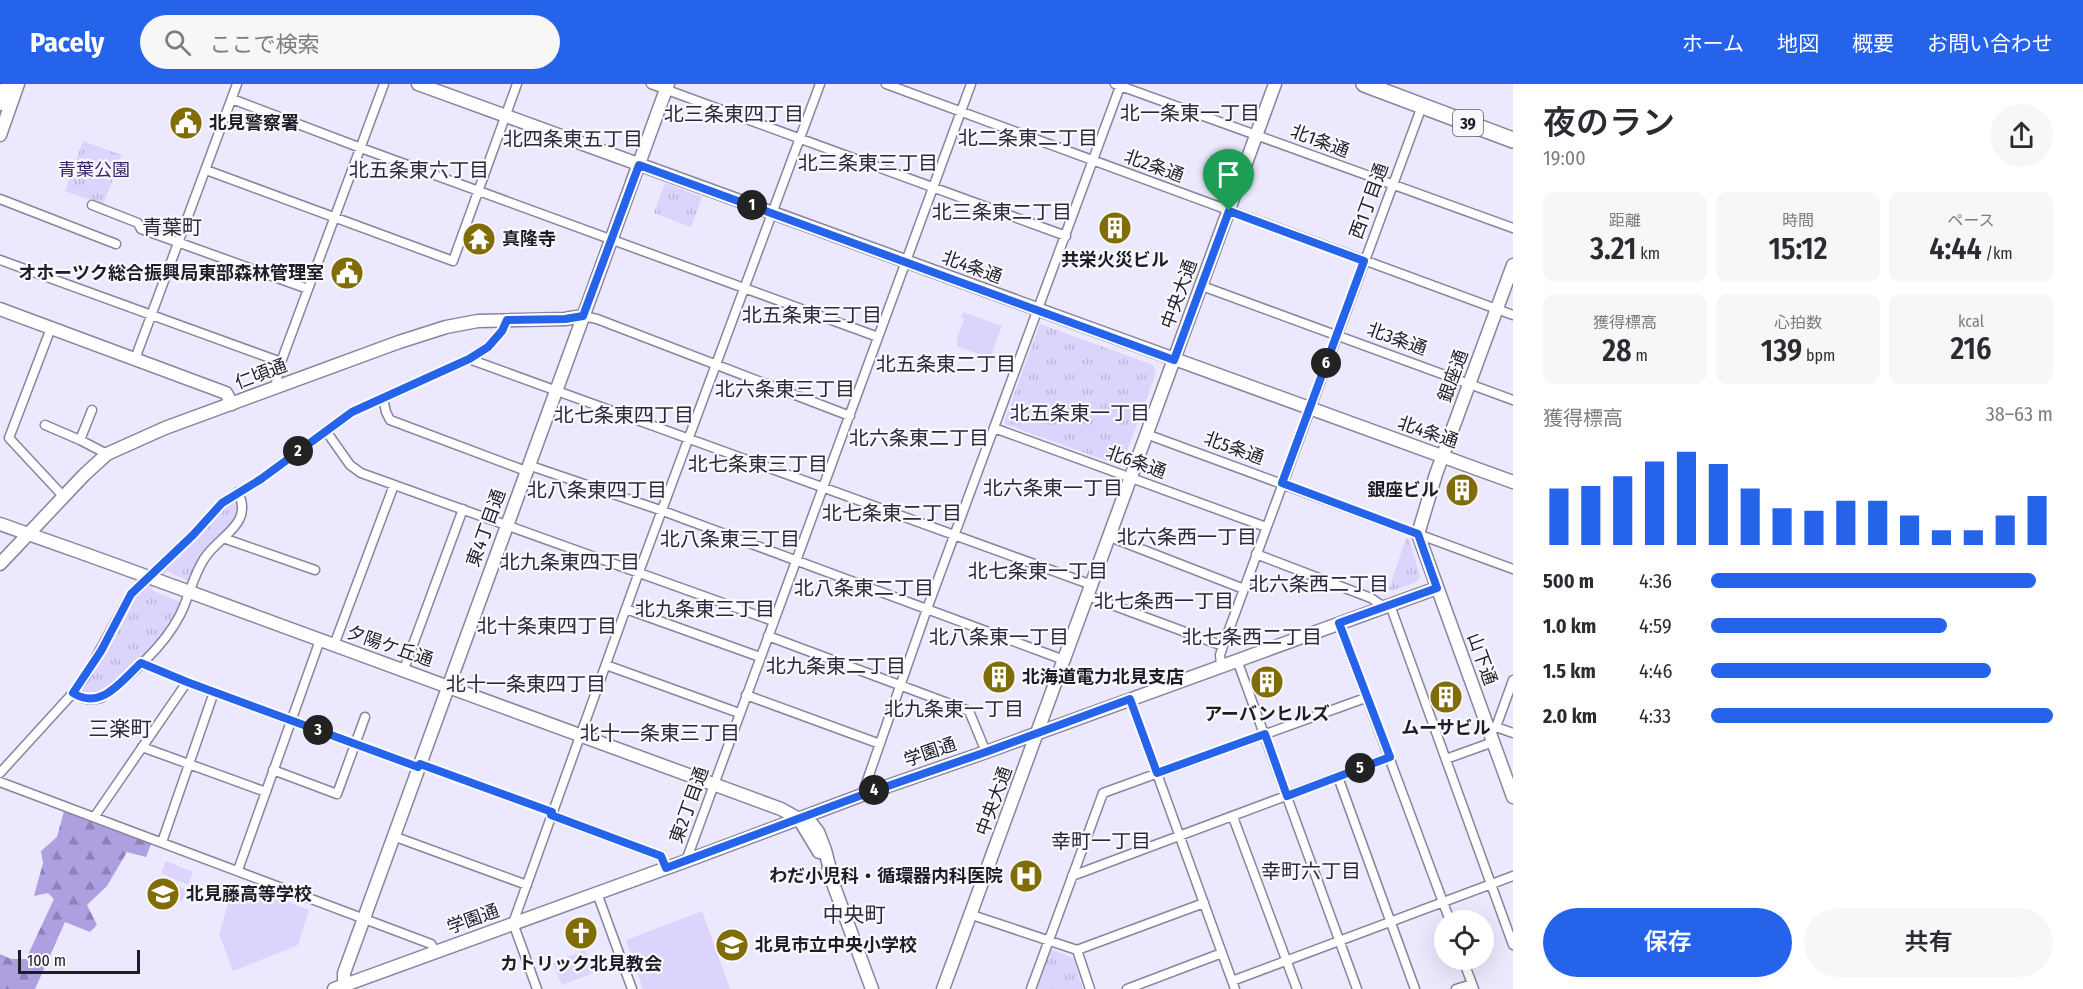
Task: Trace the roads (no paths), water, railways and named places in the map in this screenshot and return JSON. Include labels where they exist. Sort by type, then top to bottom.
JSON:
[{"type":"highway","name":"39","points":[[1364,84],[1513,140]]},
{"type":"street","points":[[0,104],[8,84]]},
{"type":"street","points":[[0,135],[18,84]]},
{"type":"street","points":[[135,359],[237,84]]},
{"type":"street","points":[[275,387],[281,362],[384,84]]},
{"type":"street","name":"北4条通","points":[[418,84],[1309,410],[1513,482]]},
{"type":"street","points":[[206,170],[453,261],[517,84]]},
{"type":"street","points":[[651,84],[667,87],[1066,236]]},
{"type":"street","points":[[537,989],[513,923],[639,572],[820,84]]},
{"type":"street","name":"北2条通","points":[[886,84],[1513,315]]},
{"type":"street","name":"東2丁目通","points":[[686,861],[971,84]]},
{"type":"street","name":"中央大通","points":[[943,989],[1275,84]]},
{"type":"street","points":[[862,795],[927,609],[1066,236],[1119,85]]},
{"type":"street","name":"北1条通","points":[[1119,85],[1513,228]]},
{"type":"street","name":"東4丁目通","points":[[341,988],[344,973],[393,836],[667,87]]},
{"type":"street","points":[[232,99],[878,337]]},
{"type":"street","name":"西1丁目通","points":[[1221,665],[1220,655],[1266,526],[1422,106]]},
{"type":"street","points":[[0,199],[116,244]]},
{"type":"street","points":[[92,204],[138,223],[141,228],[308,289]]},
{"type":"street","points":[[0,260],[281,362]]},
{"type":"street","name":"銀座通","points":[[1418,534],[1443,456],[1513,265]]},
{"type":"street","name":"北3条通","points":[[1202,286],[1513,400]]},
{"type":"street","points":[[0,309],[226,393],[232,404]]},
{"type":"street","points":[[583,316],[597,319],[850,416]]},
{"type":"street","name":"仁頃通","points":[[0,564],[63,496],[107,454],[165,428],[446,327],[478,321],[565,319],[583,316]]},
{"type":"street","points":[[0,773],[73,693],[101,651],[131,594],[193,535],[222,503],[261,479],[352,412],[469,359],[488,347],[502,331],[507,320]]},
{"type":"street","points":[[51,328],[9,438],[63,496]]},
{"type":"street","points":[[469,359],[955,535],[1223,646]]},
{"type":"street","points":[[384,398],[390,420],[400,424],[527,468],[663,511],[1064,660]]},
{"type":"street","points":[[80,440],[92,410]]},
{"type":"street","points":[[45,426],[107,454]]},
{"type":"street","name":"北6条通","points":[[994,428],[1266,526]]},
{"type":"street","points":[[326,430],[350,465],[361,473],[773,621]]},
{"type":"street","name":"北5条通","points":[[1146,434],[1513,568]]},
{"type":"street","points":[[334,645],[394,485]]},
{"type":"street","points":[[73,693],[82,699],[101,698],[165,641],[205,557],[237,525],[243,513],[244,506],[238,492]]},
{"type":"street","points":[[404,669],[463,509]]},
{"type":"street","name":"夕陽ケ丘通","points":[[0,524],[714,783],[799,819]]},
{"type":"street","name":"山下通","points":[[1418,534],[1492,728],[1493,742],[1513,796]]},
{"type":"street","points":[[1110,537],[1244,589]]},
{"type":"street","points":[[223,538],[315,570]]},
{"type":"street","points":[[1256,554],[1387,606],[1446,759],[1513,945]]},
{"type":"street","name":"学園通","points":[[341,988],[862,795],[1437,588]]},
{"type":"street","points":[[626,609],[760,657]]},
{"type":"street","points":[[1339,623],[1445,910]]},
{"type":"street","points":[[768,636],[969,711],[986,752]]},
{"type":"street","points":[[238,870],[320,640]]},
{"type":"street","points":[[1237,660],[1357,989]]},
{"type":"street","points":[[141,663],[187,682],[552,814],[661,856],[666,868]]},
{"type":"street","points":[[606,665],[739,713]]},
{"type":"street","points":[[1513,680],[1492,728],[1513,733]]},
{"type":"street","points":[[95,816],[187,682]]},
{"type":"street","points":[[162,842],[214,692]]},
{"type":"street","points":[[746,695],[880,744]]},
{"type":"street","points":[[1031,989],[1103,793],[1368,697]]},
{"type":"street","points":[[1130,699],[1234,985],[1286,960],[1513,876]]},
{"type":"street","points":[[273,770],[337,794],[365,717]]},
{"type":"street","points":[[1446,759],[1493,742]]},
{"type":"street","points":[[142,747],[266,792]]},
{"type":"street","points":[[1072,876],[1390,757]]},
{"type":"street","points":[[1338,777],[1415,989]]},
{"type":"street","points":[[0,782],[364,917],[431,944],[436,952]]},
{"type":"street","points":[[1233,817],[1297,989]]},
{"type":"street","points":[[799,819],[832,877],[872,989]]},
{"type":"street","points":[[393,836],[526,885]]},
{"type":"street","points":[[597,893],[632,989]]},
{"type":"street","points":[[972,915],[1077,950],[1204,903]]},
{"type":"street","points":[[1077,950],[1090,989]]},
{"type":"street","points":[[1126,989],[1222,953]]},
{"type":"street","points":[[1456,989],[1473,986],[1467,970]]},
{"type":"place","name":"北見警察署","points":[[186,123]]},
{"type":"place","name":"共栄火災ビル","points":[[1115,228]]},
{"type":"place","name":"真隆寺","points":[[479,239]]},
{"type":"place","name":"オホーツク総合振興局東部森林管理室","points":[[347,273]]},
{"type":"place","name":"銀座ビル","points":[[1462,490]]},
{"type":"place","name":"北海道電力北見支店","points":[[999,677]]},
{"type":"place","name":"アーバンヒルズ","points":[[1267,682]]},
{"type":"place","name":"ムーサビル","points":[[1446,697]]},
{"type":"place","name":"わだ小児科・循環器内科医院","points":[[1026,876]]},
{"type":"place","name":"北見藤高等学校","points":[[163,894]]},
{"type":"place","name":"カトリック北見教会","points":[[581,933]]},
{"type":"place","name":"北見市立中央小学校","points":[[732,945]]},
{"type":"district","name":"北一条東一丁目","points":[[1190,113]]},
{"type":"district","name":"北三条東四丁目","points":[[734,114]]},
{"type":"district","name":"北二条東二丁目","points":[[1028,138]]},
{"type":"district","name":"北四条東五丁目","points":[[573,139]]},
{"type":"district","name":"北三条東三丁目","points":[[868,163]]},
{"type":"district","name":"北五条東六丁目","points":[[419,170]]},
{"type":"district","name":"北三条東二丁目","points":[[1002,212]]},
{"type":"district","name":"青葉町","points":[[172,227]]},
{"type":"district","name":"北五条東三丁目","points":[[812,315]]},
{"type":"district","name":"北五条東二丁目","points":[[946,364]]},
{"type":"district","name":"北六条東三丁目","points":[[785,389]]},
{"type":"district","name":"北五条東一丁目","points":[[1080,413]]},
{"type":"district","name":"北七条東四丁目","points":[[624,415]]},
{"type":"district","name":"北六条東二丁目","points":[[919,438]]},
{"type":"district","name":"北七条東三丁目","points":[[758,464]]},
{"type":"district","name":"北六条東一丁目","points":[[1053,488]]},
{"type":"district","name":"北八条東四丁目","points":[[597,490]]},
{"type":"district","name":"北七条東二丁目","points":[[892,513]]},
{"type":"district","name":"北六条西一丁目","points":[[1187,537]]},
{"type":"district","name":"北八条東三丁目","points":[[730,539]]},
{"type":"district","name":"北九条東四丁目","points":[[570,562]]},
{"type":"district","name":"北七条東一丁目","points":[[1038,571]]},
{"type":"district","name":"北六条西二丁目","points":[[1319,584]]},
{"type":"district","name":"北八条東二丁目","points":[[864,588]]},
{"type":"district","name":"北七条西一丁目","points":[[1164,601]]},
{"type":"district","name":"北九条東三丁目","points":[[705,609]]},
{"type":"district","name":"北十条東四丁目","points":[[547,626]]},
{"type":"district","name":"北八条東一丁目","points":[[999,637]]},
{"type":"district","name":"北七条西二丁目","points":[[1252,637]]},
{"type":"district","name":"北九条東二丁目","points":[[836,666]]},
{"type":"district","name":"北十一条東四丁目","points":[[526,684]]},
{"type":"district","name":"北九条東一丁目","points":[[954,709]]},
{"type":"district","name":"三楽町","points":[[120,729]]},
{"type":"district","name":"北十一条東三丁目","points":[[660,733]]},
{"type":"district","name":"幸町一丁目","points":[[1101,841]]},
{"type":"district","name":"幸町六丁目","points":[[1311,871]]},
{"type":"district","name":"中央町","points":[[854,915]]},
{"type":"park label","name":"青葉公園","points":[[94,170]]}]
